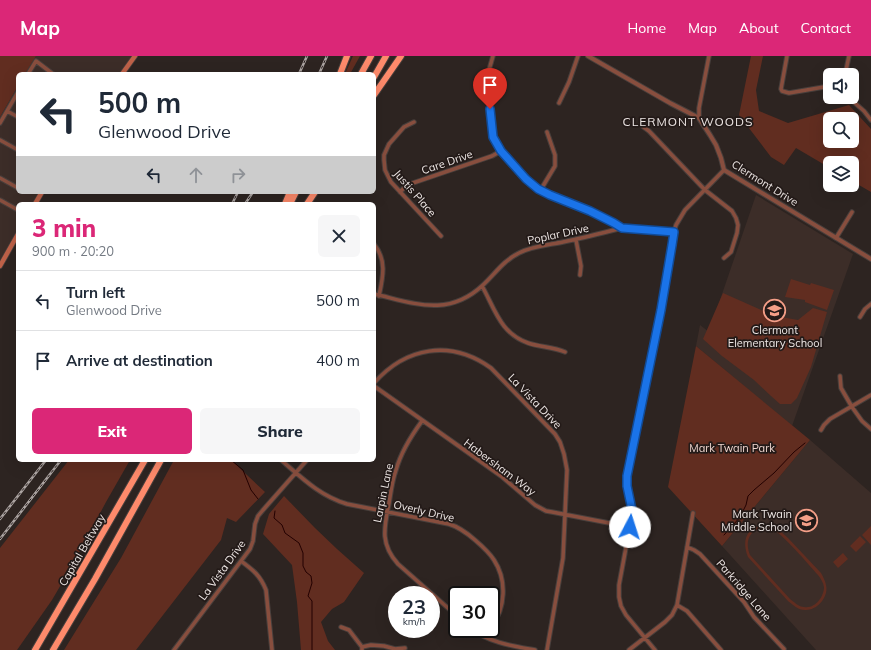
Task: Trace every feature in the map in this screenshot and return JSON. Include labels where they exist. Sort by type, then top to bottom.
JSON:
[{"type":"highway","points":[[341,72],[347,56]]},
{"type":"highway","points":[[362,72],[371,56]]},
{"type":"highway","points":[[376,74],[386,56]]},
{"type":"highway","points":[[376,92],[401,56]]},
{"type":"highway","name":"Capital Beltway","points":[[35,650],[144,462]]},
{"type":"highway","points":[[53,650],[95,579],[160,462]]},
{"type":"main road","points":[[123,72],[135,56]]},
{"type":"main road","points":[[0,266],[16,238]]},
{"type":"street","points":[[493,56],[488,80],[492,125],[495,140],[501,151],[526,179],[540,190],[590,211],[622,228],[674,232]]},
{"type":"street","points":[[559,103],[569,82],[578,56]]},
{"type":"street","name":"Clermont Drive","points":[[588,56],[699,118],[716,145],[724,170],[871,259]]},
{"type":"street","points":[[699,118],[699,108],[709,56]]},
{"type":"street","points":[[787,56],[780,89],[782,91],[789,93],[823,87]]},
{"type":"street","points":[[846,68],[849,56]]},
{"type":"street","points":[[29,72],[36,61],[50,72]]},
{"type":"street","points":[[0,123],[16,95]]},
{"type":"street","points":[[856,104],[871,120]]},
{"type":"street","points":[[7,111],[16,116]]},
{"type":"street","name":"Justis Place","points":[[414,122],[401,130],[389,144],[384,155],[386,174],[391,182],[441,236]]},
{"type":"street","points":[[642,125],[705,190],[732,211],[738,224],[737,233],[731,252],[724,258]]},
{"type":"street","points":[[540,190],[555,166],[555,156],[547,132]]},
{"type":"street","points":[[0,140],[16,149]]},
{"type":"street","name":"Care Drive","points":[[400,192],[410,184],[492,156],[501,151]]},
{"type":"street","points":[[656,650],[626,615],[619,597],[619,585],[632,510],[627,486],[627,476],[661,310],[676,225],[685,210],[724,170]]},
{"type":"street","points":[[0,178],[16,187]]},
{"type":"street","points":[[0,200],[16,209]]},
{"type":"street","points":[[836,238],[852,212]]},
{"type":"street","name":"Poplar Drive","points":[[376,295],[424,306],[451,304],[463,299],[482,286],[503,264],[518,253],[622,228]]},
{"type":"street","points":[[576,240],[581,266],[580,275]]},
{"type":"street","points":[[376,247],[380,254],[384,268],[379,296]]},
{"type":"street","points":[[482,286],[498,319],[510,333],[528,343],[565,352]]},
{"type":"street","points":[[860,317],[865,309],[871,304]]},
{"type":"street","name":"La Vista Drive","points":[[376,381],[384,372],[396,363],[410,356],[425,352],[441,350],[456,352],[472,357],[485,364],[496,373],[549,427],[560,442],[566,466],[561,570],[547,650]]},
{"type":"street","points":[[840,376],[841,388],[862,421],[871,429]]},
{"type":"street","name":"Habersham Way","points":[[376,387],[501,476],[536,505],[546,511],[630,527]]},
{"type":"street","points":[[821,430],[827,422],[871,395]]},
{"type":"street","name":"Larpin Lane","points":[[422,421],[399,460],[394,477],[384,532],[386,544],[390,554],[398,564],[448,608]]},
{"type":"street","name":"Overly Drive","points":[[283,462],[316,490],[332,499],[347,504],[443,522],[468,534],[491,555],[501,574],[503,592],[500,609]]},
{"type":"street","name":"La Vista Drive","points":[[174,650],[250,549],[258,516],[305,462]]},
{"type":"street","points":[[629,650],[646,638],[669,618],[675,610],[693,514]]},
{"type":"street","name":"Parkridge Lane","points":[[687,547],[700,554],[744,602],[754,617],[784,649]]},
{"type":"street","points":[[241,561],[258,575],[266,590],[272,650]]},
{"type":"street","points":[[677,604],[687,611],[721,650]]},
{"type":"street","points":[[342,627],[349,630],[362,649],[372,645],[395,649],[404,648]]},
{"type":"street","points":[[488,638],[504,644],[535,650]]},
{"type":"shaded area","points":[[36,56],[135,56],[123,72],[26,72]]},
{"type":"shaded area","points":[[16,89],[16,194],[41,194],[37,202],[16,202],[16,239],[0,267],[0,117]]},
{"type":"shaded area","name":"Clermont Elementary School","points":[[756,195],[853,254],[792,426],[696,346],[700,325],[709,332]]},
{"type":"shaded area","name":"Mark Twain Middle School","points":[[810,440],[871,493],[871,650],[816,650],[722,546]]},
{"type":"green space","points":[[0,56],[36,56],[26,72],[16,72],[16,89],[0,117]]},
{"type":"green space","points":[[353,56],[360,56],[351,72],[346,72]]},
{"type":"green space","points":[[751,56],[763,56],[756,90],[759,111],[788,123],[823,113],[823,148],[859,148],[859,116],[871,129],[871,192],[859,185],[859,156],[823,156],[823,164],[796,148],[784,165],[771,157],[739,115]]},
{"type":"green space","points":[[849,105],[855,112],[825,112]]},
{"type":"green space","points":[[791,279],[834,290],[827,310],[805,302],[805,300],[785,297]]},
{"type":"green space","points":[[723,293],[775,316],[798,320],[813,308],[827,312],[811,367],[797,398],[791,404],[780,404],[754,380],[722,356],[703,339]]},
{"type":"green space","name":"Mark Twain Park","points":[[696,346],[810,440],[722,546],[668,487]]},
{"type":"green space","points":[[67,462],[129,462],[52,600],[17,650],[0,650],[0,548]]},
{"type":"green space","points":[[173,462],[233,462],[265,492],[236,522],[227,518],[221,540],[136,650],[64,650],[121,558]]},
{"type":"green space","points":[[284,496],[315,528],[364,573],[344,602],[332,609],[321,622],[328,641],[335,650],[301,650],[292,565],[263,534],[269,514]]},
{"type":"green space","points":[[762,525],[773,526],[778,529],[821,573],[826,585],[826,594],[818,606],[805,610],[794,606],[748,557],[745,546],[746,537],[756,527]],"holes":[[[763,528],[772,529],[782,536],[818,575],[824,585],[824,591],[818,602],[808,607],[800,606],[795,603],[750,555],[748,546],[749,538],[754,532]]]},
{"type":"green space","points":[[871,526],[871,545],[862,535]]},
{"type":"green space","points":[[860,536],[866,542],[856,552],[850,546]]},
{"type":"green space","points":[[843,553],[848,559],[838,568],[833,562]]},
{"type":"waterway","points":[[724,535],[742,515],[748,496],[805,443]]},
{"type":"waterway","points":[[233,462],[243,470],[251,490],[258,499]]},
{"type":"waterway","points":[[275,511],[274,518],[282,525],[285,533],[299,543],[303,553],[303,566],[306,572],[311,576],[312,583],[308,596],[312,601],[312,650]]},
{"type":"railway","points":[[300,72],[307,56]]},
{"type":"railway","points":[[320,72],[327,56]]},
{"type":"railway","points":[[233,202],[237,194]]},
{"type":"railway","points":[[246,202],[252,194]]},
{"type":"railway","points":[[0,519],[44,462]]},
{"type":"railway","points":[[0,539],[59,462]]},
{"type":"place","name":"Clermont Elementary School","points":[[775,310]]},
{"type":"place","name":"Mark Twain Middle School","points":[[807,520]]},
{"type":"district","name":"CLERMONT WOODS","points":[[688,122]]},
{"type":"route","points":[[490,109],[493,137],[501,151],[532,185],[550,195],[590,211],[622,228],[674,232],[661,310],[633,453],[627,476],[627,486],[632,510],[630,527]]}]
